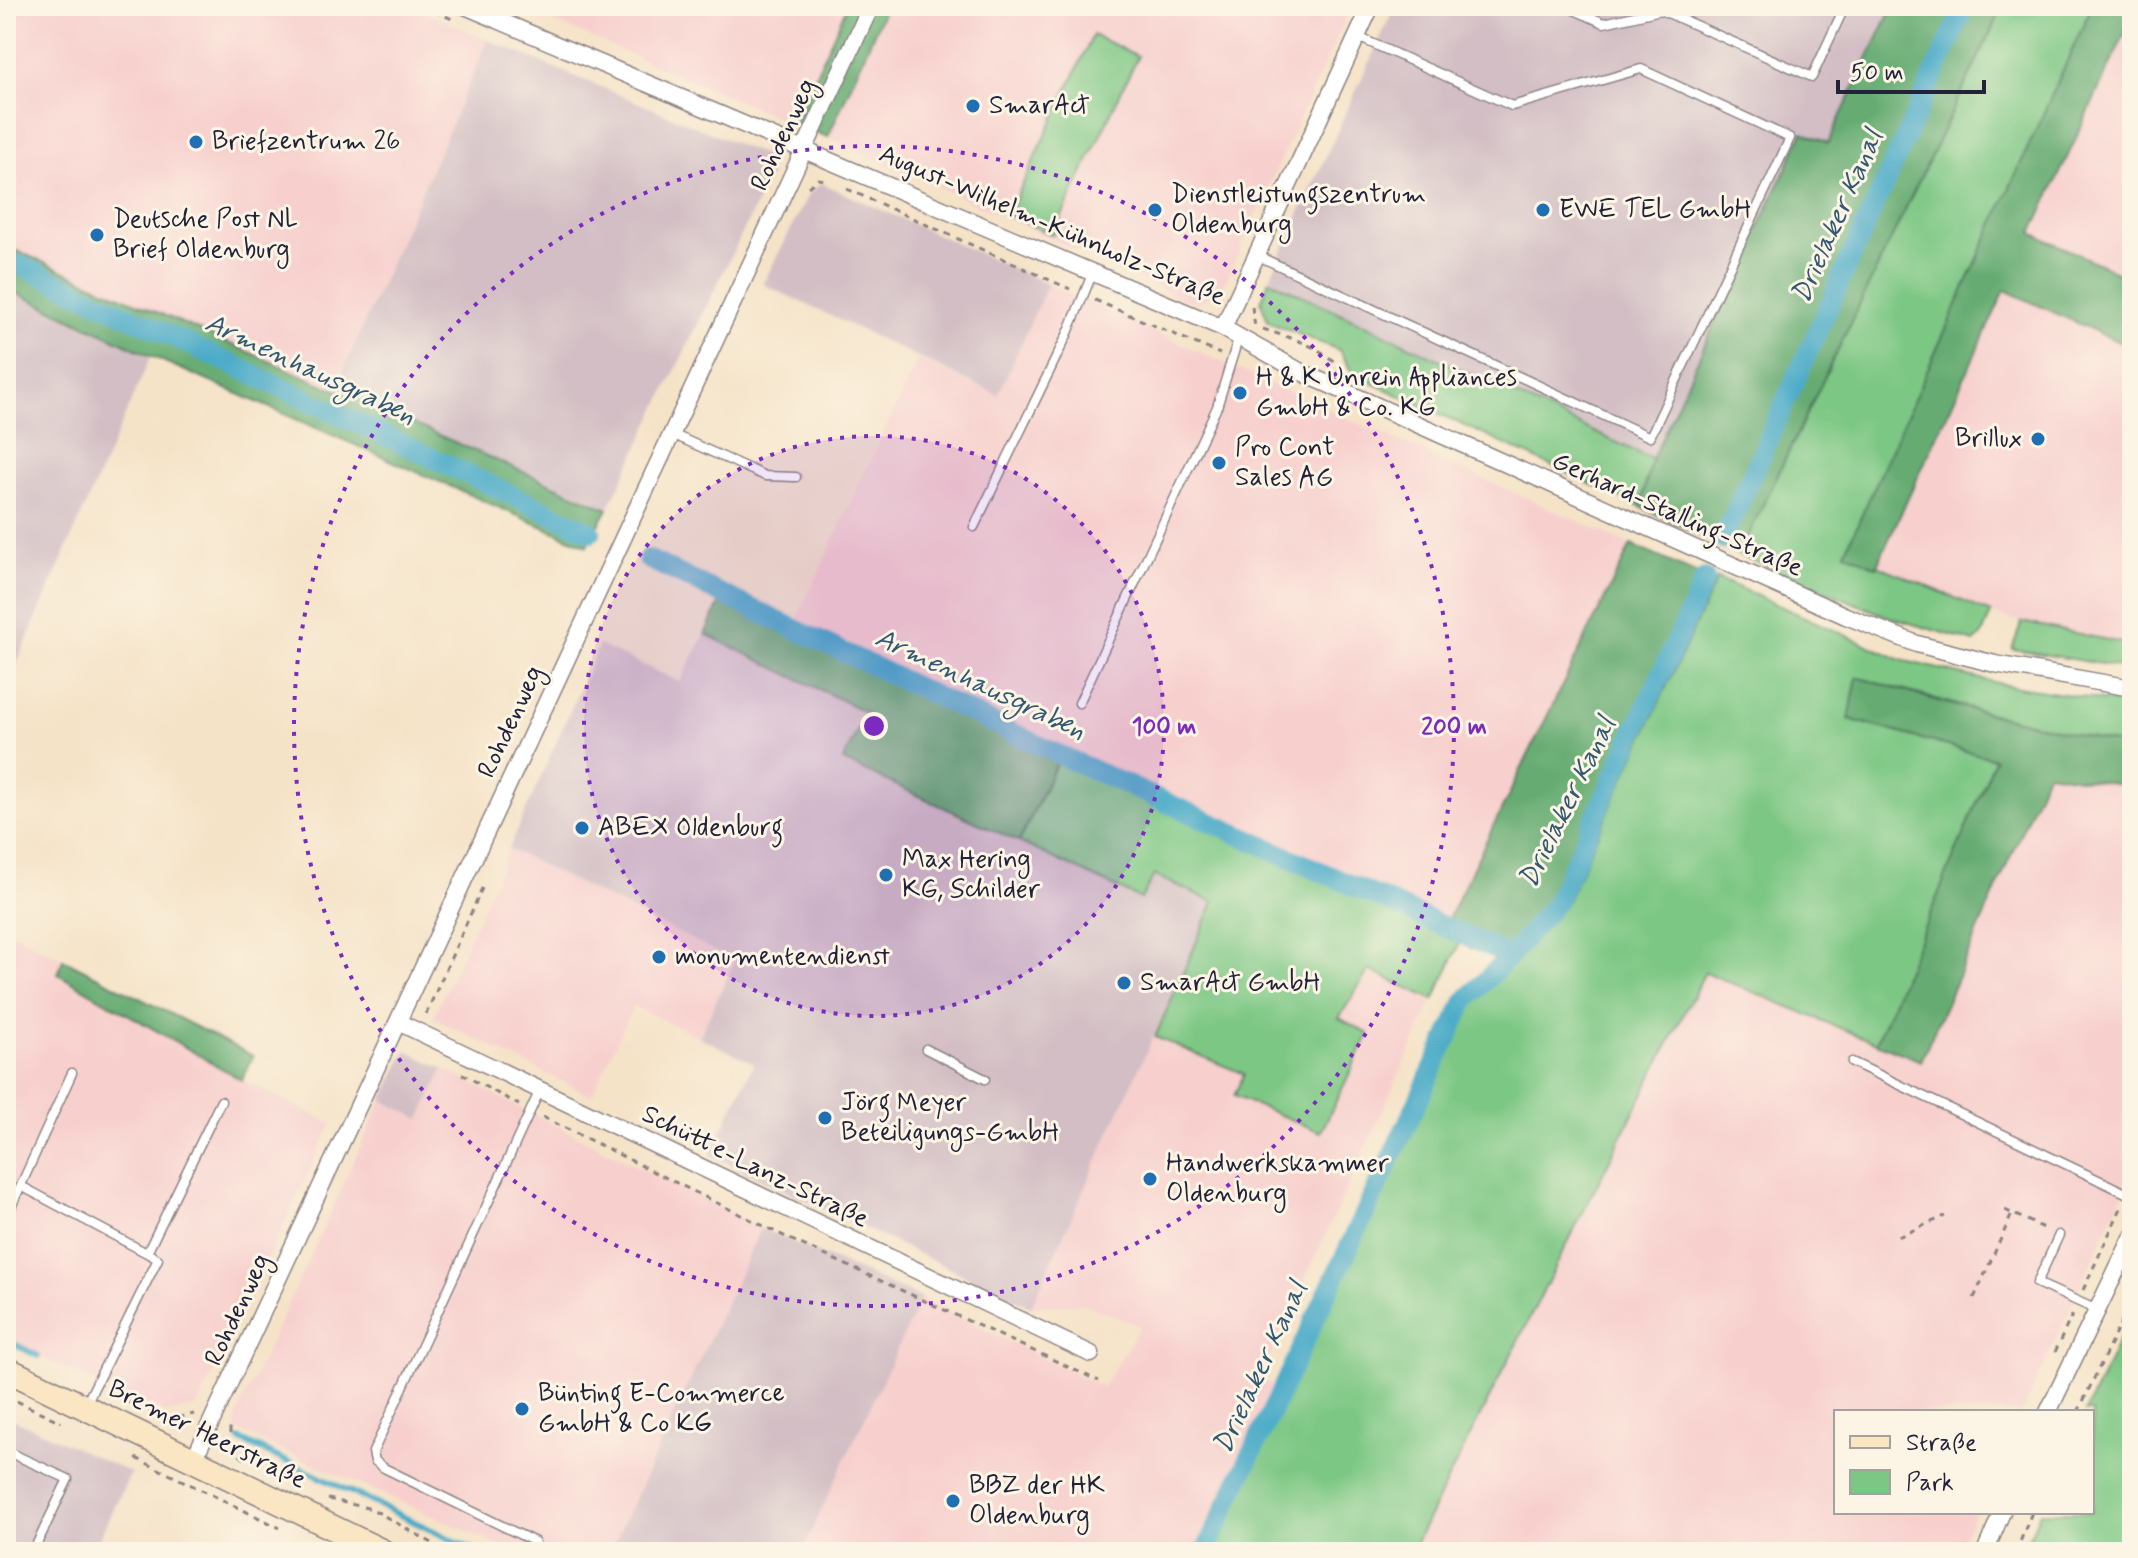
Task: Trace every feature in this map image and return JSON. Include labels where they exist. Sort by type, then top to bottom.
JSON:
[{"type":"main road","name":"Bremer Heerstraße","points":[[6,1369],[78,1417],[194,1459],[383,1552]]},
{"type":"street","name":"August-Wilhelm-Kühnholz-Straße","points":[[465,6],[1223,328],[1371,6]]},
{"type":"street","name":"Rohdenweg","points":[[194,1459],[871,6]]},
{"type":"street","name":"Gerhard-Stalling-Straße","points":[[1223,328],[1301,372],[1731,567],[1917,644],[1995,664],[2132,688]]},
{"type":"street","name":"Schütte-Lanz-Straße","points":[[398,1022],[1091,1354]]},
{"type":"street","points":[[2049,1410],[2132,1238]]},
{"type":"street","points":[[1985,1552],[2001,1514]]},
{"type":"lane","points":[[1565,6],[1604,23],[1661,10],[1812,77],[1845,6]]},
{"type":"lane","points":[[1256,255],[1650,437],[1790,138],[1641,69],[1512,106],[1358,37]]},
{"type":"lane","points":[[974,527],[1093,271]]},
{"type":"lane","points":[[1079,703],[1217,407],[1239,336]]},
{"type":"lane","points":[[672,434],[765,476],[796,477]]},
{"type":"lane","points":[[926,1049],[985,1079]]},
{"type":"lane","points":[[1852,1062],[2132,1196]]},
{"type":"lane","points":[[6,1218],[72,1073]]},
{"type":"lane","points":[[535,1542],[384,1468],[375,1461],[373,1452],[540,1090]]},
{"type":"lane","points":[[147,1253],[221,1101]]},
{"type":"lane","points":[[21,1186],[158,1259],[78,1417]]},
{"type":"lane","points":[[2059,1235],[2037,1283],[2097,1310]]},
{"type":"lane","points":[[6,1451],[68,1479],[33,1552]]},
{"type":"path","points":[[805,189],[818,179],[834,181]]},
{"type":"path","points":[[843,187],[1230,358]]},
{"type":"path","points":[[419,1031],[483,884]]},
{"type":"path","points":[[450,1067],[530,1111],[792,1240],[1099,1381]]},
{"type":"path","points":[[2005,1210],[2059,1235]]},
{"type":"path","points":[[1974,1298],[2012,1214]]},
{"type":"path","points":[[1898,1237],[1945,1216]]},
{"type":"path","points":[[2079,1410],[2132,1299]]},
{"type":"path","points":[[6,1396],[78,1417]]},
{"type":"path","points":[[172,1419],[204,1411]]},
{"type":"path","points":[[230,1417],[230,1444]]},
{"type":"path","points":[[206,1432],[230,1444],[251,1465]]},
{"type":"path","points":[[128,1453],[292,1534]]},
{"type":"path","points":[[321,1498],[372,1509],[448,1552]]},
{"type":"path","points":[[2016,1552],[2031,1514]]},
{"type":"shaded area","points":[[6,6],[412,6],[488,40],[335,390],[6,246]]},
{"type":"shaded area","points":[[518,6],[847,6],[793,124]]},
{"type":"shaded area","points":[[886,6],[1351,6],[1222,289],[1199,302],[1187,301],[828,137]]},
{"type":"shaded area","points":[[1395,6],[1893,6],[1828,144],[1803,133],[1652,459],[1269,280]]},
{"type":"shaded area","points":[[2132,18],[2132,279],[2032,233]]},
{"type":"shaded area","points":[[488,40],[766,156],[770,176],[608,509],[335,390]]},
{"type":"shaded area","points":[[821,183],[1048,284],[998,395],[763,284],[808,195]]},
{"type":"shaded area","points":[[1048,284],[1631,545],[1446,923],[795,623],[918,359],[998,395]]},
{"type":"shaded area","points":[[6,288],[151,356],[6,688]]},
{"type":"shaded area","points":[[2005,290],[2132,348],[2132,645],[2006,618],[1876,567]]},
{"type":"shaded area","points":[[705,634],[866,712],[844,761],[1141,898],[1154,875],[1214,902],[1031,1307],[710,1155],[754,1063],[699,1037],[735,961],[509,849],[599,645],[680,682]]},
{"type":"shaded area","points":[[2047,773],[2132,786],[2132,1174],[2023,1410],[1834,1410],[1834,1514],[1975,1514],[1957,1552],[1411,1552],[1705,972],[1921,1061]]},
{"type":"shaded area","points":[[509,849],[735,961],[699,1037],[633,1006],[592,1096],[433,1018]]},
{"type":"shaded area","points":[[1214,902],[1462,938],[1259,1379],[1276,1387],[1196,1552],[802,1552],[921,1298],[1103,1387],[1140,1326],[1084,1304],[1031,1307]]},
{"type":"shaded area","points":[[6,930],[63,959],[58,973],[242,1080],[332,1123],[197,1407],[166,1413],[6,1342]]},
{"type":"shaded area","points":[[406,1051],[444,1069],[420,1119],[382,1100]]},
{"type":"shaded area","points":[[444,1069],[761,1228],[610,1552],[515,1552],[236,1430],[236,1417],[382,1100],[420,1118]]},
{"type":"shaded area","points":[[761,1228],[921,1298],[802,1552],[610,1552]]},
{"type":"shaded area","points":[[6,1416],[131,1473],[92,1552],[6,1552]]},
{"type":"green space","points":[[847,6],[886,6],[828,137],[793,124]]},
{"type":"green space","points":[[1893,6],[2003,6],[1739,555],[1640,507],[1652,459],[1803,132],[1828,143]]},
{"type":"green space","points":[[2003,6],[2092,6],[1846,552],[1991,613],[1982,635],[1974,642],[1886,616],[1739,555]]},
{"type":"green space","points":[[2092,6],[2132,6],[2132,18],[2032,233],[2132,279],[2132,348],[2005,290],[1876,567],[1845,552]]},
{"type":"green space","points":[[1093,35],[1138,56],[1053,235],[1008,215]]},
{"type":"green space","points":[[6,246],[608,509],[587,546],[151,356],[6,288]]},
{"type":"green space","points":[[1269,280],[1652,459],[1640,507],[1353,374],[1339,350],[1268,322],[1261,302]]},
{"type":"green space","points":[[1631,545],[1700,575],[1551,899],[1507,949],[1446,923]]},
{"type":"green space","points":[[1717,578],[1901,660],[2006,685],[2132,705],[2132,747],[2063,733],[1857,678],[1849,719],[1995,759],[1876,1043],[1705,972],[1411,1552],[1214,1552],[1471,1006],[1567,901]]},
{"type":"green space","points":[[721,600],[1058,760],[1019,842],[843,761],[866,712],[705,634]]},
{"type":"green space","points":[[2022,622],[2132,645],[2132,669],[2012,649]]},
{"type":"green space","points":[[1857,677],[1945,703],[2132,747],[2132,786],[2047,773],[1921,1061],[1876,1043],[1995,759],[1849,719]]},
{"type":"green space","points":[[1058,760],[1462,938],[1434,1000],[1369,970],[1339,1018],[1369,1034],[1321,1132],[1234,1096],[1244,1074],[1155,1037],[1214,902],[1154,875],[1141,899],[1019,842]]},
{"type":"green space","points":[[63,959],[253,1056],[242,1080],[58,974]]},
{"type":"green space","points":[[2132,1313],[2132,1552],[2023,1552],[2039,1514],[2094,1514],[2094,1410],[2086,1410]]},
{"type":"waterway","name":"Drielaker Kanal","points":[[1723,539],[1965,6]]},
{"type":"waterway","name":"Armenhausgraben","points":[[6,259],[591,532]]},
{"type":"waterway","name":"Armenhausgraben","points":[[648,559],[1060,755],[1510,956]]},
{"type":"waterway","name":"Drielaker Kanal","points":[[1205,1552],[1465,1001],[1510,956],[1556,902],[1705,579]]},
{"type":"waterway","points":[[6,1340],[38,1356]]},
{"type":"waterway","points":[[239,1439],[478,1552]]},
{"type":"place","name":"SmarAct","points":[[973,106]]},
{"type":"place","name":"Briefzentrum 26","points":[[196,142]]},
{"type":"place","name":"Dienstleistungszentrum Oldenburg","points":[[1155,210]]},
{"type":"place","name":"EWE TEL GmbH","points":[[1543,210]]},
{"type":"place","name":"Deutsche Post NL Brief Oldenburg","points":[[97,235]]},
{"type":"place","name":"H & K Unrein Appliances GmbH & Co. KG","points":[[1240,393]]},
{"type":"place","name":"Brillux","points":[[2038,439]]},
{"type":"place","name":"Pro Cont Sales AG","points":[[1219,463]]},
{"type":"place","name":"ABEX Oldenburg","points":[[582,828]]},
{"type":"place","name":"Max Hering KG, Schilder","points":[[886,875]]},
{"type":"place","name":"monumentendienst","points":[[659,957]]},
{"type":"place","name":"SmarAct GmbH","points":[[1124,983]]},
{"type":"place","name":"Jörg Meyer Beteiligungs-GmbH","points":[[825,1118]]},
{"type":"place","name":"Handwerkskammer Oldenburg","points":[[1150,1179]]},
{"type":"place","name":"Bünting E-Commerce GmbH & Co KG","points":[[522,1409]]},
{"type":"place","name":"BBZ der HK Oldenburg","points":[[953,1501]]}]
